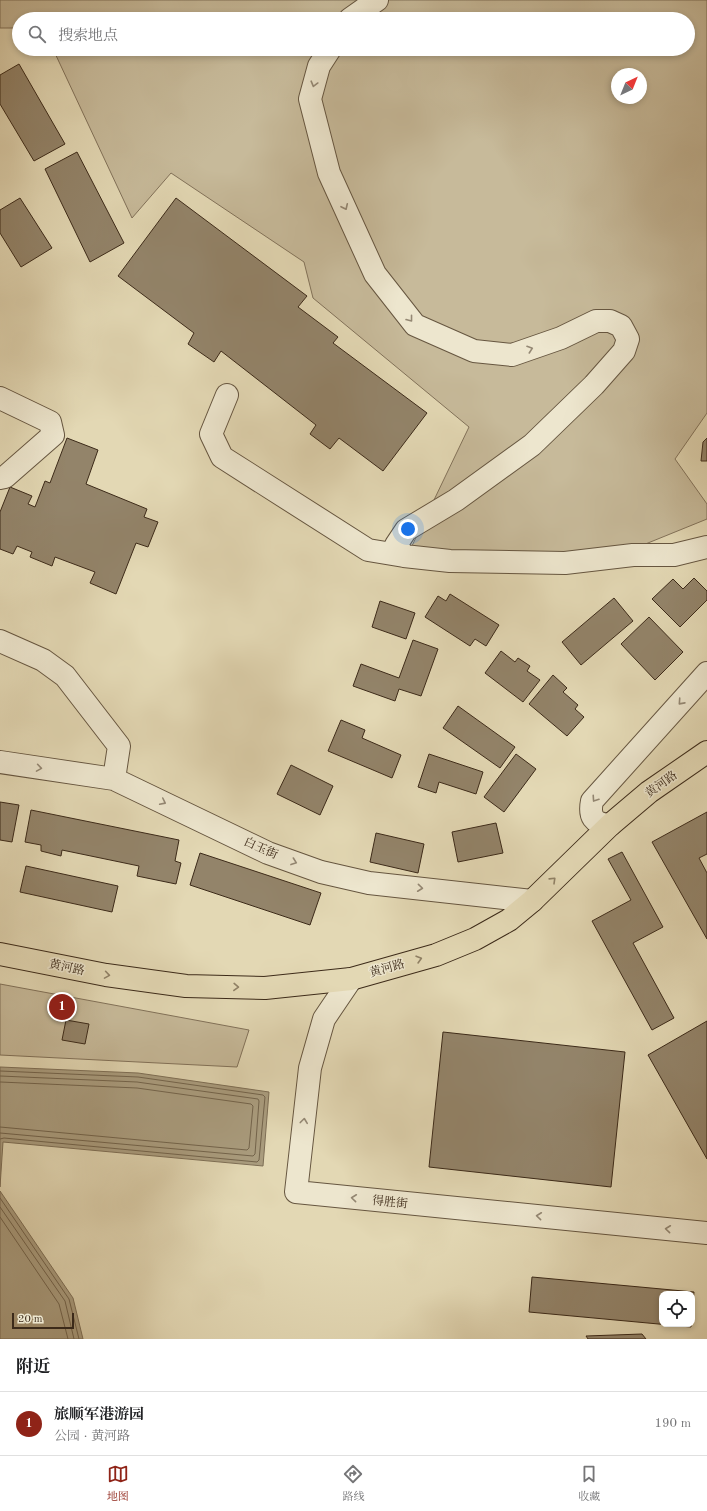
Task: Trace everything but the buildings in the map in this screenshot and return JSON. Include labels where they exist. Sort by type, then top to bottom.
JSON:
[{"type":"main road","name":"黄河路","points":[[0,954],[106,976],[186,986],[265,988],[350,979],[436,955],[475,939],[509,920],[532,901],[610,825],[649,792],[707,752]]},
{"type":"street","points":[[360,12],[377,0]]},
{"type":"street","points":[[325,56],[319,66],[310,99],[329,173],[375,274],[415,325],[474,351],[512,355],[561,338],[596,321],[610,321],[622,326],[628,339],[624,351],[600,379],[532,445],[456,500],[406,530],[396,545],[404,556]]},
{"type":"street","points":[[227,395],[211,434],[222,457],[368,550],[450,561],[565,563],[633,555],[674,555],[707,547]]},
{"type":"street","points":[[0,398],[50,422],[53,435],[5,477],[0,478]]},
{"type":"street","points":[[0,641],[43,660],[65,676],[119,746],[114,780]]},
{"type":"street","points":[[610,825],[603,825],[594,820],[590,811],[592,801],[707,673]]},
{"type":"street","name":"白玉街","points":[[0,762],[114,780],[268,853],[321,872],[369,883],[532,901]]},
{"type":"street","name":"得胜街","points":[[350,979],[324,1019],[310,1068],[296,1192],[707,1233]]},
{"type":"shaded area","points":[[0,0],[707,0],[707,413],[675,459],[707,504],[707,519],[611,558],[410,550],[469,427],[313,298],[304,262],[171,173],[132,218],[56,56],[695,56],[695,12],[12,12],[12,28],[0,28]]},
{"type":"shaded area","points":[[0,984],[249,1030],[237,1067],[0,1055]]},
{"type":"water","points":[[0,1067],[138,1073],[269,1092],[263,1166],[3,1142],[0,1187]]},
{"type":"water","points":[[0,1191],[73,1298],[83,1339],[0,1339]]},
{"type":"place","name":"旅顺军港游园","points":[[62,1007]]}]
